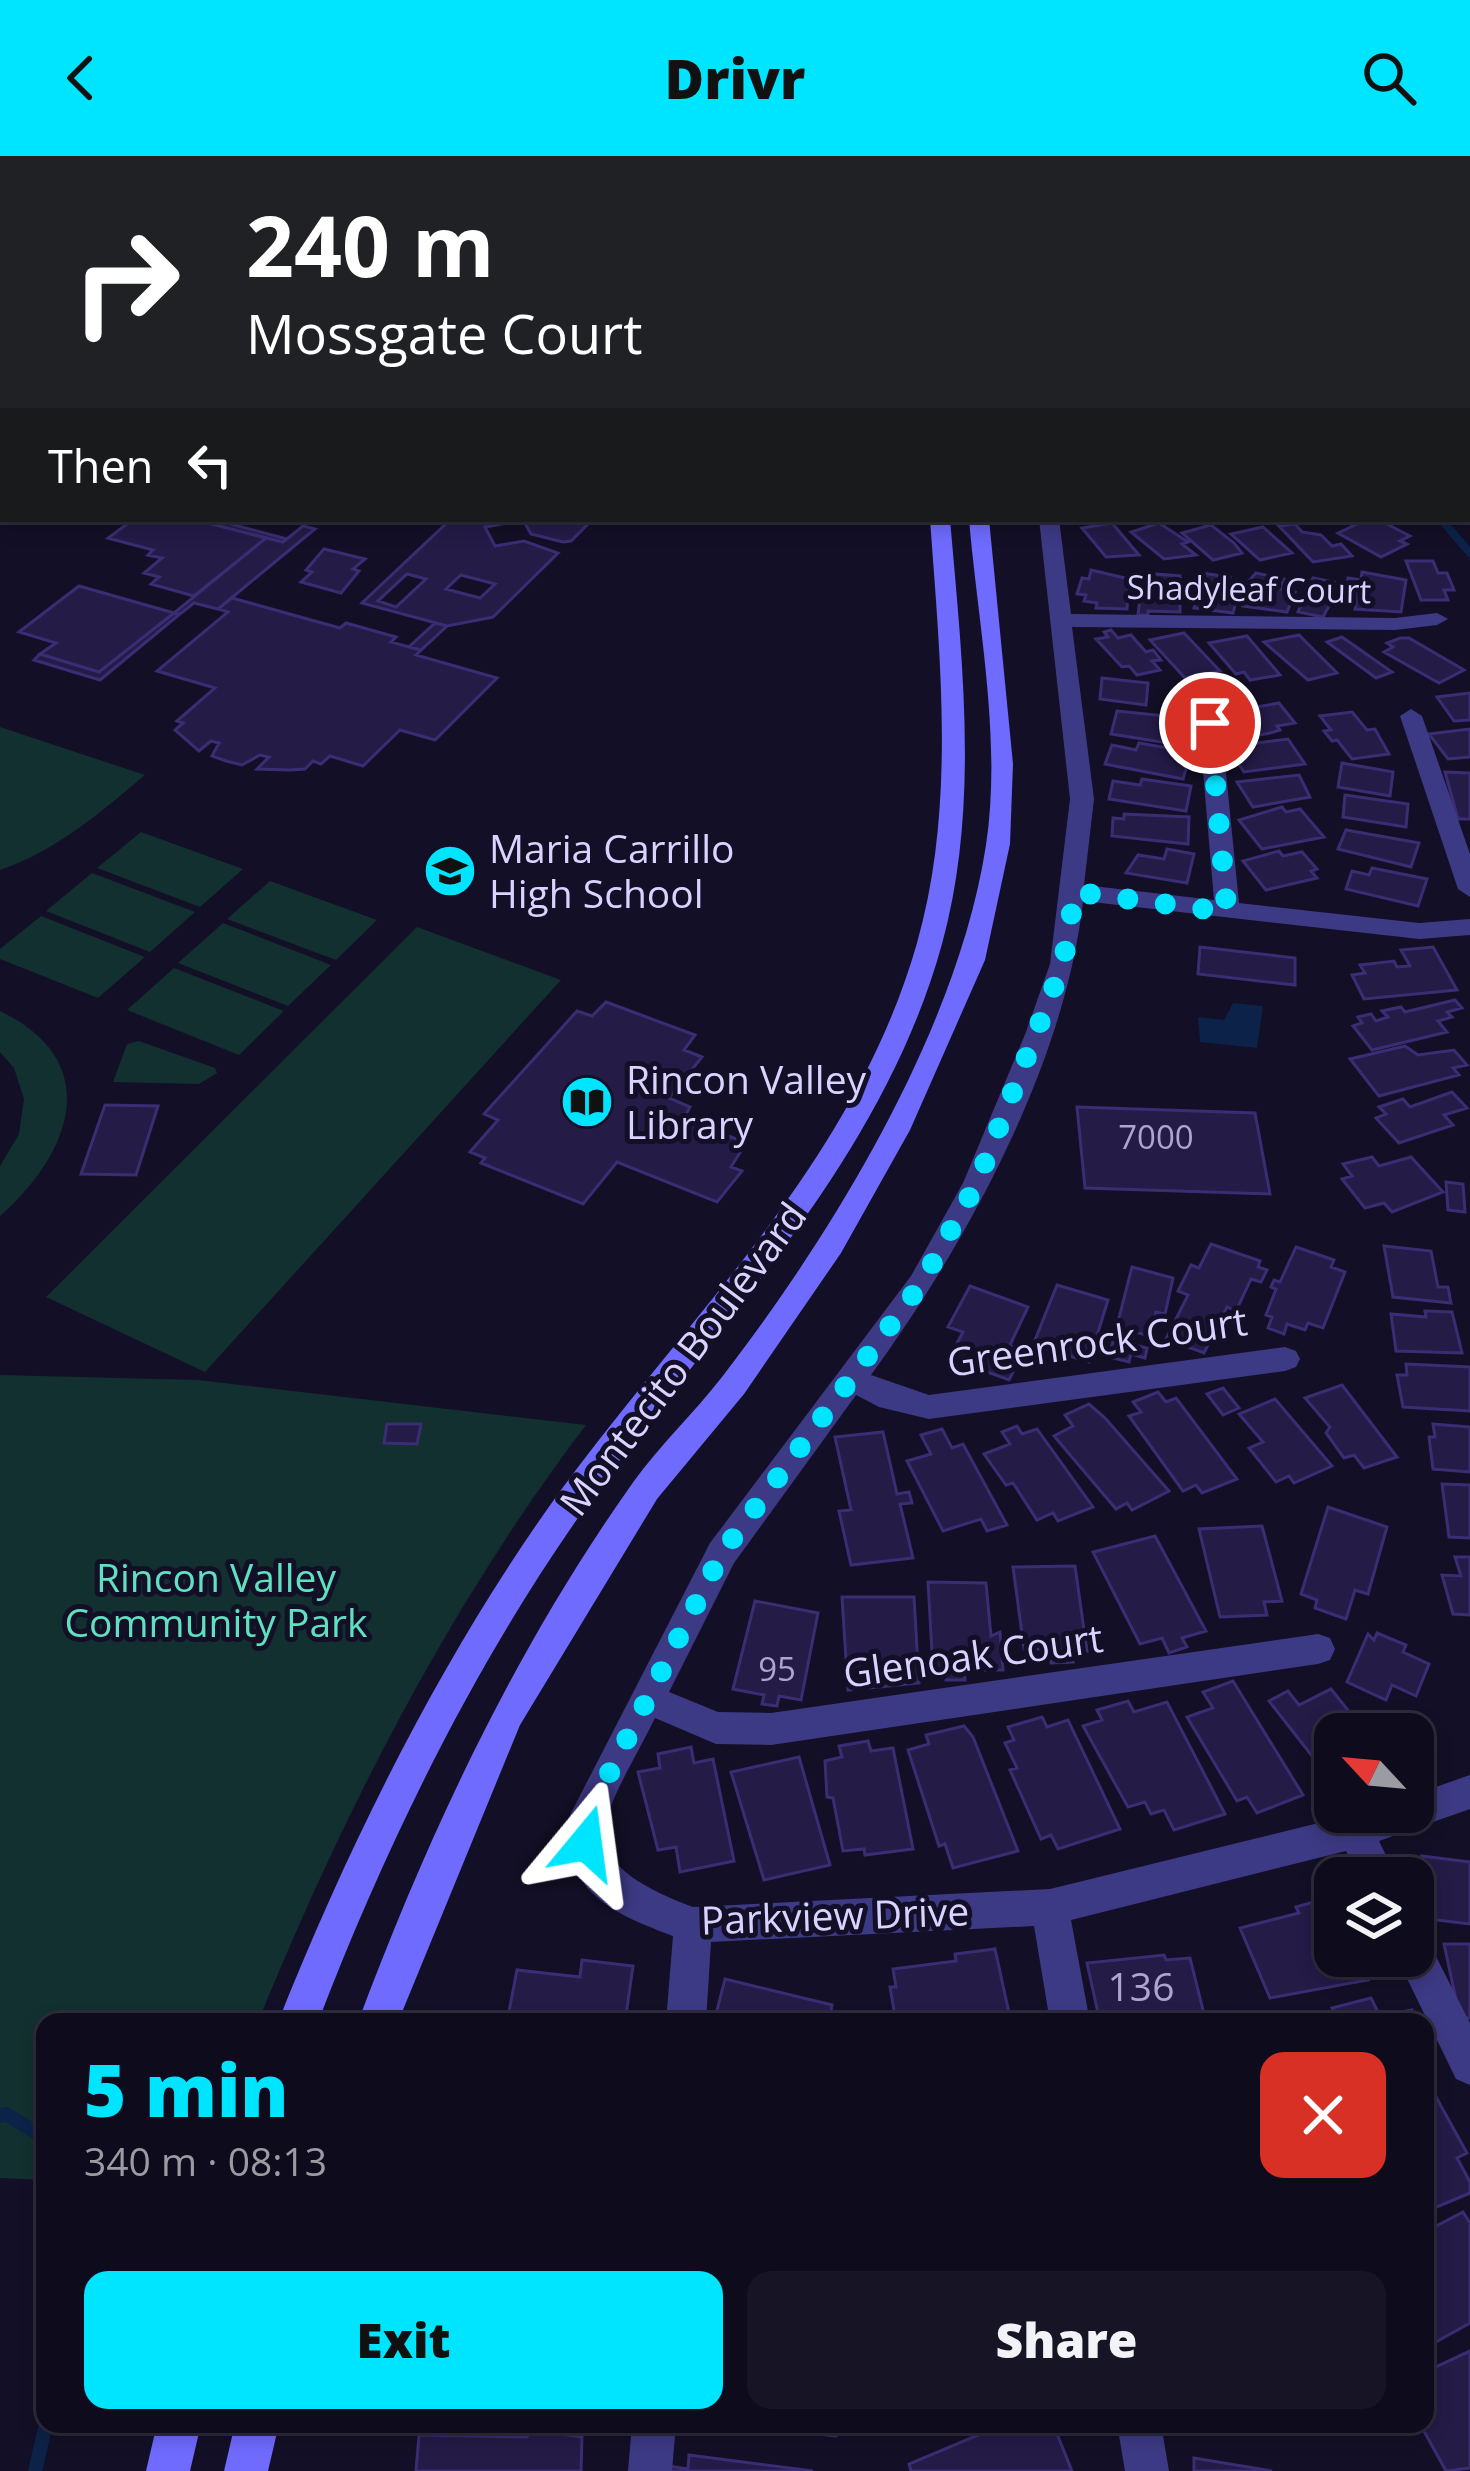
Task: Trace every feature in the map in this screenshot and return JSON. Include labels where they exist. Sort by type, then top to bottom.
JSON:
[{"type":"main road","name":"Montecito Boulevard","points":[[302,2013],[344,1913],[445,1706],[517,1582],[596,1467],[787,1225],[854,1123],[908,1007],[930,944],[952,839],[953,701],[940,522]]},
{"type":"main road","name":"Montecito Boulevard","points":[[381,2013],[506,1716],[646,1490],[733,1385],[831,1245],[896,1130],[971,960],[998,844],[1002,764],[979,522]]},
{"type":"main road","points":[[168,2471],[177,2433]]},
{"type":"main road","points":[[246,2471],[255,2433]]},
{"type":"street","name":"Parkview Drive","points":[[1049,522],[1082,799],[1075,892],[1063,964],[977,1183],[921,1284],[722,1553],[588,1815],[586,1843],[592,1866],[611,1887],[635,1903],[694,1925],[1050,1907],[1350,1833]]},
{"type":"street","name":"Shadyleaf Court","points":[[1059,620],[1395,624],[1437,619]]},
{"type":"street","points":[[1190,702],[1210,723],[1227,912]]},
{"type":"street","points":[[1411,716],[1470,889]]},
{"type":"street","points":[[1075,892],[1419,931],[1470,927]]},
{"type":"street","name":"Greenrock Court","points":[[854,1380],[890,1398],[929,1407],[1285,1359]]},
{"type":"street","name":"Glenoak Court","points":[[646,1698],[716,1728],[771,1729],[1318,1649]]},
{"type":"street","name":"Parkview Drive","points":[[1434,1805],[1470,1792]]},
{"type":"street","points":[[1050,1907],[1068,2013]]},
{"type":"street","points":[[687,2013],[694,1925]]},
{"type":"street","points":[[1426,1977],[1470,2065]]},
{"type":"street","points":[[650,2471],[653,2433]]},
{"type":"street","points":[[1141,2433],[1147,2471]]},
{"type":"green space","points":[[0,727],[145,775],[59,842],[0,870]]},
{"type":"green space","points":[[141,832],[243,869],[200,907],[97,868]]},
{"type":"green space","points":[[92,873],[195,912],[150,952],[46,911]]},
{"type":"green space","points":[[270,881],[377,920],[336,960],[227,919]]},
{"type":"green space","points":[[41,916],[145,957],[98,998],[0,959],[0,949]]},
{"type":"green space","points":[[223,923],[331,965],[288,1006],[178,963]]},
{"type":"green space","points":[[417,927],[561,980],[205,1372],[46,1297]]},
{"type":"green space","points":[[174,968],[284,1011],[239,1055],[127,1010]]},
{"type":"green space","points":[[0,1011],[33,1032],[54,1055],[65,1081],[66,1109],[45,1164],[0,1216],[0,1166],[19,1134],[24,1099],[14,1068],[0,1052]]},
{"type":"green space","points":[[139,1041],[215,1068],[217,1073],[199,1084],[113,1082],[127,1044]]},
{"type":"green space","name":"Rincon Valley Community Park","points":[[0,1375],[198,1380],[586,1425],[444,1638],[363,1788],[262,2013],[36,2013],[36,2180],[0,2178]]},
{"type":"water","points":[[1233,1003],[1263,1006],[1257,1048],[1200,1042],[1198,1017],[1224,1020]]},
{"type":"building","points":[[130,522],[204,522],[266,538],[194,596],[151,584],[159,577],[144,573],[162,558],[148,555],[153,550],[108,538]]},
{"type":"building","points":[[204,522],[223,522],[287,539],[283,542]]},
{"type":"building","points":[[448,522],[512,522],[485,527],[495,546],[524,541],[558,553],[493,617],[447,626],[362,603]],"holes":[[[407,574],[426,579],[396,607],[378,601]],[[461,575],[495,584],[480,598],[446,589]]]},
{"type":"building","points":[[524,522],[590,522],[571,541],[531,534]]},
{"type":"building","points":[[1383,522],[1410,536],[1400,541],[1407,544],[1381,557],[1338,533],[1359,523]]},
{"type":"building","points":[[1112,523],[1139,555],[1106,557],[1082,528]]},
{"type":"building","points":[[1159,523],[1188,542],[1182,544],[1196,555],[1164,559],[1131,532]]},
{"type":"building","points":[[1295,524],[1302,532],[1321,535],[1332,546],[1341,544],[1352,556],[1313,562],[1279,526]]},
{"type":"building","points":[[1211,525],[1242,553],[1213,560],[1182,533]]},
{"type":"building","points":[[303,526],[315,529],[218,609],[194,603],[174,613],[266,538],[283,542]]},
{"type":"building","points":[[1263,527],[1292,553],[1260,560],[1231,534]]},
{"type":"building","points":[[324,549],[365,559],[353,569],[359,571],[341,593],[301,582]]},
{"type":"building","points":[[1406,561],[1433,561],[1438,573],[1447,573],[1454,590],[1444,590],[1448,600],[1421,600]]},
{"type":"building","points":[[1091,570],[1129,579],[1127,609],[1096,608],[1097,603],[1077,594],[1082,578],[1089,579]]},
{"type":"building","points":[[1362,572],[1406,580],[1401,612],[1355,609],[1358,593],[1346,591],[1348,578],[1361,580]]},
{"type":"building","points":[[1143,573],[1180,576],[1180,612],[1138,615]]},
{"type":"building","points":[[1201,573],[1230,577],[1228,588],[1235,589],[1237,597],[1233,613],[1194,608]]},
{"type":"building","points":[[1256,573],[1284,579],[1280,589],[1295,592],[1287,612],[1243,606],[1249,593],[1240,591]]},
{"type":"building","points":[[1313,578],[1334,582],[1331,589],[1337,591],[1323,617],[1298,612]]},
{"type":"building","points":[[79,586],[174,613],[99,672],[40,654],[56,643],[19,632]]},
{"type":"building","points":[[232,598],[340,628],[346,623],[396,637],[391,642],[421,650],[416,655],[497,678],[435,740],[400,730],[363,766],[330,756],[321,764],[313,761],[305,769],[289,770],[257,769],[269,757],[260,755],[242,765],[226,761],[212,756],[219,743],[211,741],[199,751],[175,730],[183,723],[177,721],[215,688],[157,671],[228,612],[218,609]]},
{"type":"building","points":[[174,613],[180,614],[100,680],[34,660],[40,654],[99,672]]},
{"type":"building","points":[[435,623],[447,626],[421,650],[409,647]]},
{"type":"building","points":[[1111,630],[1118,638],[1131,635],[1146,652],[1153,650],[1161,660],[1152,661],[1160,670],[1137,675],[1129,666],[1122,667],[1096,639],[1108,637],[1104,632]]},
{"type":"building","points":[[1184,633],[1220,671],[1185,678],[1150,640]]},
{"type":"building","points":[[1299,635],[1337,673],[1308,680],[1264,642]]},
{"type":"building","points":[[1247,636],[1280,675],[1250,680],[1244,672],[1236,674],[1209,643]]},
{"type":"building","points":[[1342,637],[1392,672],[1376,678],[1327,642]]},
{"type":"building","points":[[1409,638],[1464,670],[1439,683],[1384,652],[1393,647],[1387,643]]},
{"type":"building","points":[[1102,678],[1148,683],[1146,705],[1100,699]]},
{"type":"building","points":[[1470,693],[1470,720],[1454,721],[1437,697]]},
{"type":"building","points":[[1279,703],[1295,723],[1249,737],[1229,712]]},
{"type":"building","points":[[1117,711],[1166,716],[1165,723],[1184,726],[1180,745],[1111,734]]},
{"type":"building","points":[[1352,712],[1367,730],[1375,729],[1389,754],[1352,759],[1337,740],[1332,741],[1324,731],[1331,730],[1320,716]]},
{"type":"building","points":[[1470,729],[1470,757],[1448,759],[1429,734]]},
{"type":"building","points":[[1288,739],[1305,764],[1244,772],[1227,747]]},
{"type":"building","points":[[1139,743],[1191,752],[1183,779],[1105,764],[1112,745],[1136,750]]},
{"type":"building","points":[[1342,763],[1393,772],[1390,796],[1338,787]]},
{"type":"building","points":[[1445,772],[1470,773],[1470,819],[1458,819]]},
{"type":"building","points":[[1299,775],[1310,797],[1253,807],[1237,782]]},
{"type":"building","points":[[1142,779],[1191,786],[1186,811],[1109,799],[1113,781],[1140,785]]},
{"type":"building","points":[[1345,795],[1408,804],[1406,827],[1343,817]]},
{"type":"building","points":[[1282,807],[1286,812],[1300,809],[1324,837],[1262,849],[1239,820]]},
{"type":"building","points":[[1124,814],[1189,817],[1188,844],[1112,836],[1113,818],[1124,819]]},
{"type":"building","points":[[1346,830],[1419,843],[1411,867],[1338,849]]},
{"type":"building","points":[[1167,849],[1194,854],[1187,883],[1126,873],[1138,855],[1164,859]]},
{"type":"building","points":[[1279,851],[1283,856],[1302,852],[1317,869],[1311,871],[1317,878],[1266,890],[1243,861]]},
{"type":"building","points":[[1372,868],[1427,879],[1418,906],[1346,889],[1352,871],[1369,875]]},
{"type":"building","points":[[1200,947],[1295,958],[1295,985],[1198,974]]},
{"type":"building","points":[[1433,947],[1457,990],[1364,999],[1352,975],[1365,973],[1360,965],[1394,961],[1397,967],[1410,966],[1401,950]]},
{"type":"building","points":[[1455,1000],[1462,1008],[1447,1012],[1452,1017],[1438,1021],[1447,1032],[1372,1050],[1353,1026],[1362,1023],[1358,1017],[1371,1014],[1376,1021],[1388,1017],[1382,1011],[1401,1007],[1405,1012]]},
{"type":"building","name":"Rincon Valley Library","points":[[606,1002],[695,1035],[684,1050],[702,1057],[669,1098],[690,1107],[684,1118],[746,1143],[731,1167],[742,1171],[717,1202],[617,1162],[583,1204],[481,1163],[485,1158],[470,1152],[498,1120],[484,1114],[577,1011],[592,1016]]},
{"type":"building","points":[[1405,1046],[1418,1055],[1454,1050],[1467,1065],[1453,1068],[1459,1075],[1379,1096],[1350,1059]]},
{"type":"building","points":[[1452,1092],[1467,1108],[1444,1115],[1453,1125],[1399,1143],[1376,1118],[1386,1114],[1379,1107],[1403,1099],[1410,1107]]},
{"type":"building","points":[[105,1105],[158,1106],[136,1175],[81,1174]]},
{"type":"building","points":[[1077,1107],[1255,1113],[1270,1194],[1085,1188]]},
{"type":"building","points":[[1372,1157],[1379,1166],[1411,1157],[1443,1192],[1392,1212],[1384,1203],[1365,1208],[1342,1179],[1352,1176],[1343,1164]]},
{"type":"building","points":[[1446,1182],[1463,1184],[1465,1212],[1448,1210]]},
{"type":"building","points":[[1211,1244],[1260,1261],[1258,1267],[1267,1270],[1261,1282],[1251,1279],[1236,1311],[1227,1307],[1204,1353],[1166,1339],[1188,1295],[1178,1291],[1191,1265],[1199,1268]]},
{"type":"building","points":[[1384,1246],[1431,1251],[1438,1287],[1448,1287],[1451,1303],[1393,1297]]},
{"type":"building","points":[[1296,1247],[1334,1260],[1331,1267],[1345,1272],[1323,1328],[1308,1323],[1305,1330],[1287,1324],[1284,1334],[1268,1328],[1272,1317],[1266,1315],[1276,1289],[1271,1287],[1274,1280],[1280,1282]]},
{"type":"building","points":[[1132,1267],[1173,1278],[1165,1314],[1156,1312],[1150,1336],[1135,1332],[1131,1344],[1147,1348],[1145,1358],[1131,1354],[1129,1362],[1109,1357]]},
{"type":"building","points":[[1057,1285],[1108,1300],[1089,1362],[1033,1345]]},
{"type":"building","points":[[970,1286],[1028,1307],[1010,1345],[1024,1350],[1009,1380],[949,1358],[963,1332],[948,1327]]},
{"type":"building","points":[[1425,1311],[1452,1312],[1462,1353],[1396,1351],[1391,1314],[1426,1317]]},
{"type":"building","points":[[1406,1364],[1470,1367],[1470,1411],[1403,1407],[1397,1375],[1407,1375]]},
{"type":"building","points":[[1342,1385],[1397,1457],[1364,1468],[1354,1455],[1344,1458],[1326,1433],[1330,1427],[1305,1398]]},
{"type":"building","points":[[1223,1388],[1239,1408],[1223,1415],[1207,1394]]},
{"type":"building","points":[[1158,1392],[1166,1402],[1176,1398],[1237,1479],[1202,1493],[1196,1485],[1183,1491],[1129,1416],[1141,1412],[1133,1402]]},
{"type":"building","points":[[1275,1399],[1332,1466],[1294,1483],[1289,1476],[1276,1482],[1249,1448],[1263,1442],[1239,1414]]},
{"type":"building","points":[[1089,1404],[1169,1491],[1132,1510],[1127,1503],[1116,1509],[1054,1436],[1073,1426],[1065,1415]]},
{"type":"building","points":[[387,1424],[421,1424],[417,1444],[384,1443]]},
{"type":"building","points":[[1433,1424],[1470,1427],[1470,1472],[1433,1469],[1429,1437],[1435,1437]]},
{"type":"building","points":[[1017,1426],[1022,1434],[1037,1429],[1093,1507],[1058,1521],[1053,1513],[1037,1520],[1013,1483],[1006,1485],[984,1454],[1010,1444],[1002,1432]]},
{"type":"building","points":[[942,1429],[952,1448],[963,1444],[1007,1525],[987,1531],[981,1519],[943,1531],[907,1461],[931,1454],[921,1435]]},
{"type":"building","points":[[883,1432],[897,1494],[909,1492],[912,1503],[900,1504],[913,1558],[851,1565],[839,1511],[851,1510],[835,1437]]},
{"type":"building","points":[[1442,1484],[1470,1485],[1470,1538],[1449,1537]]},
{"type":"building","points":[[1328,1507],[1387,1527],[1368,1594],[1355,1590],[1346,1619],[1315,1608],[1317,1600],[1301,1594]]},
{"type":"building","points":[[1262,1526],[1282,1601],[1264,1602],[1267,1615],[1220,1617],[1199,1529]]},
{"type":"building","points":[[1155,1536],[1206,1631],[1182,1638],[1187,1647],[1169,1653],[1162,1638],[1140,1644],[1093,1552]]},
{"type":"building","points":[[1455,1557],[1470,1557],[1470,1615],[1453,1614],[1442,1575],[1461,1576]]},
{"type":"building","points":[[1075,1566],[1087,1651],[1071,1652],[1073,1662],[1051,1663],[1050,1649],[1024,1649],[1013,1567]]},
{"type":"building","points":[[928,1582],[986,1583],[991,1636],[1000,1632],[1003,1670],[964,1670],[965,1680],[946,1680],[946,1670],[933,1670]]},
{"type":"building","points":[[842,1597],[914,1597],[919,1683],[848,1690]]},
{"type":"building","points":[[755,1601],[818,1613],[801,1700],[779,1696],[777,1706],[762,1704],[764,1695],[733,1689]]},
{"type":"building","points":[[1377,1633],[1406,1645],[1403,1652],[1429,1664],[1416,1696],[1392,1685],[1386,1700],[1347,1682],[1368,1634],[1374,1640]]},
{"type":"building","points":[[1233,1681],[1303,1795],[1257,1813],[1247,1797],[1237,1801],[1187,1717],[1213,1708],[1203,1692]]},
{"type":"building","points":[[1331,1689],[1350,1713],[1314,1713],[1314,1758],[1269,1701],[1288,1691],[1299,1705]]},
{"type":"building","points":[[1128,1701],[1134,1712],[1167,1702],[1225,1814],[1174,1830],[1164,1810],[1151,1814],[1145,1802],[1128,1807],[1083,1726],[1102,1720],[1097,1710]]},
{"type":"building","points":[[1042,1717],[1047,1727],[1068,1720],[1120,1829],[1058,1849],[1051,1835],[1041,1839],[1010,1770],[1017,1768],[1005,1743],[1014,1740],[1008,1727]]},
{"type":"building","points":[[964,1726],[973,1737],[1018,1851],[953,1868],[945,1844],[939,1846],[908,1750],[929,1744],[926,1735]]},
{"type":"building","points":[[868,1741],[871,1751],[893,1748],[913,1849],[865,1855],[864,1849],[843,1851],[833,1798],[827,1797],[825,1761],[842,1757],[839,1746]]},
{"type":"building","points":[[691,1747],[694,1763],[713,1759],[734,1861],[680,1872],[676,1847],[658,1850],[638,1772],[660,1768],[658,1754]]},
{"type":"building","points":[[799,1757],[830,1865],[764,1880],[731,1772]]},
{"type":"building","points":[[1434,1858],[1470,1862],[1470,1924],[1434,1920]]},
{"type":"building","points":[[1314,1902],[1314,1977],[1368,1980],[1270,1998],[1240,1928],[1299,1913],[1296,1907]]},
{"type":"building","points":[[1444,1944],[1470,1944],[1470,2018],[1460,2018]]},
{"type":"building","points":[[995,1949],[1009,2013],[894,2013],[893,1969],[956,1961],[955,1954]]},
{"type":"building","points":[[1164,1955],[1166,1960],[1190,1958],[1204,2013],[1098,2013],[1087,1963]]},
{"type":"building","points":[[582,1960],[633,1966],[626,2013],[509,2013],[517,1970],[580,1977]]},
{"type":"building","points":[[725,1979],[832,2005],[831,2013],[716,2013]]},
{"type":"building","points":[[1371,1998],[1378,2013],[1334,2013],[1332,2008]]},
{"type":"building","points":[[1434,2095],[1467,2153],[1457,2158],[1470,2182],[1470,2193],[1434,2208]]},
{"type":"building","points":[[1463,2212],[1470,2223],[1470,2323],[1434,2343],[1434,2227]]},
{"type":"building","points":[[1470,2351],[1470,2468],[1446,2471],[1425,2433],[1434,2433],[1434,2368]]},
{"type":"building","points":[[529,2433],[553,2433],[582,2437],[581,2471],[416,2471],[419,2435],[527,2437]]},
{"type":"building","points":[[983,2433],[1057,2433],[1072,2471],[911,2471],[909,2464]]},
{"type":"building","points":[[689,2455],[813,2471],[667,2471],[668,2466],[688,2469]]},
{"type":"building","points":[[1194,2458],[1272,2471],[1194,2471]]},
{"type":"waterway","points":[[1444,522],[1448,527]]},
{"type":"waterway","points":[[1445,524],[1470,553]]},
{"type":"waterway","points":[[0,2116],[6,2114],[36,2132]]},
{"type":"waterway","points":[[35,2471],[44,2433]]},
{"type":"place","name":"Maria Carrillo High School","points":[[450,871]]},
{"type":"place","name":"Rincon Valley Library","points":[[587,1102]]},
{"type":"route","points":[[586,1843],[588,1815],[722,1553],[921,1284],[977,1183],[1063,964],[1075,892],[1227,912],[1210,723]]}]
